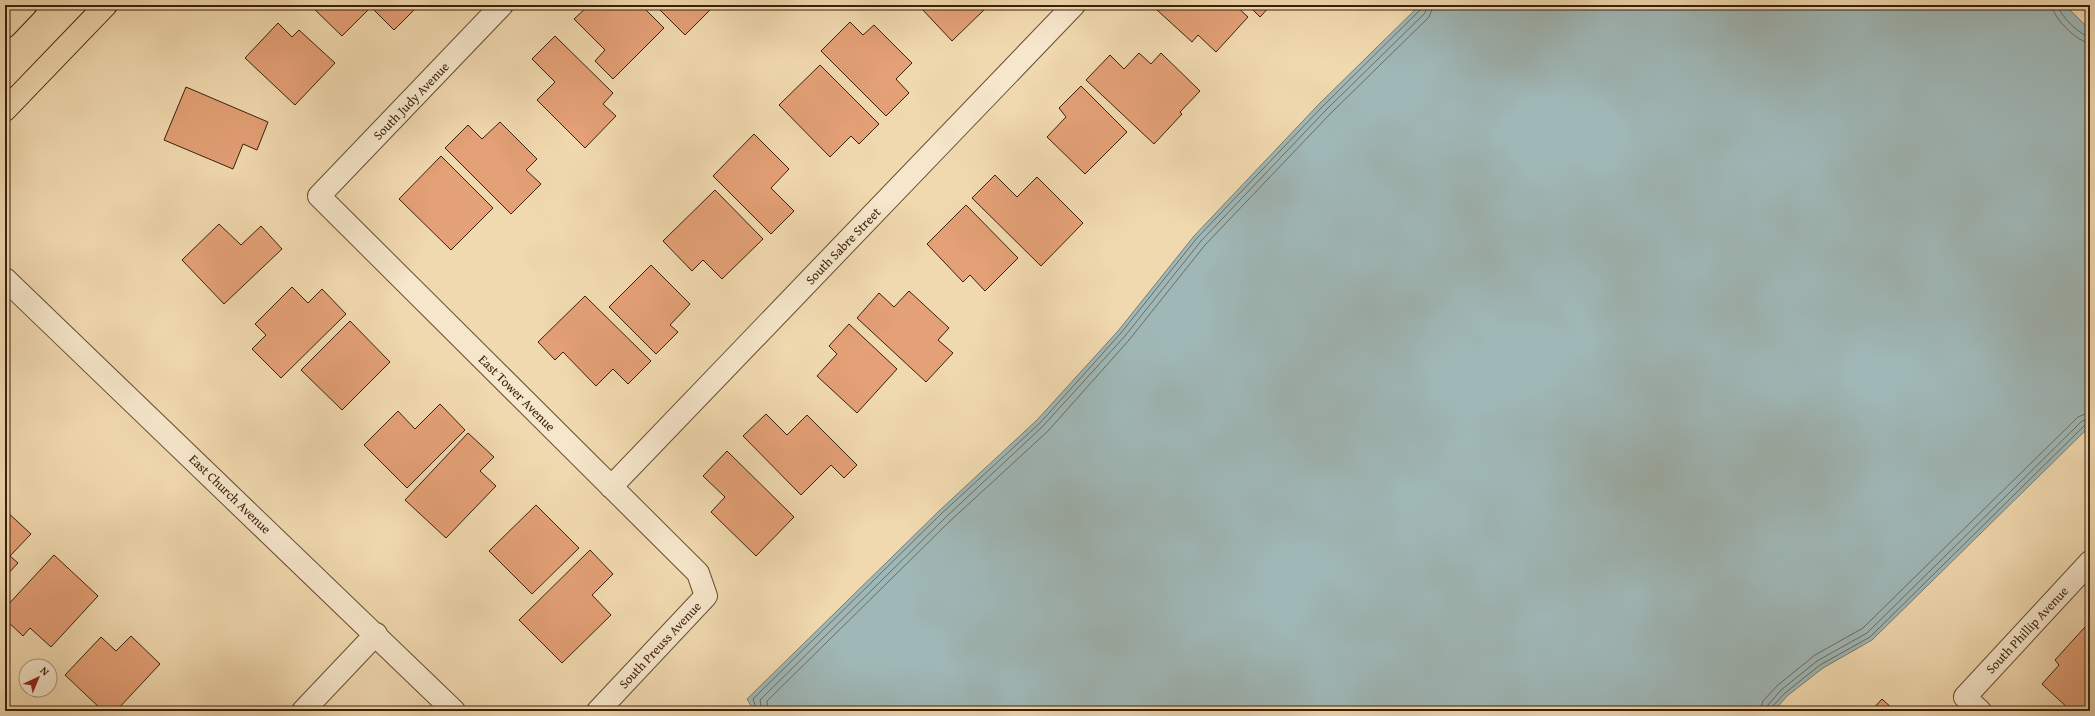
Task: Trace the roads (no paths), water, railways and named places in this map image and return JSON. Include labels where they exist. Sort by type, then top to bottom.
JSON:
[{"type":"main road","points":[[5,27],[26,5]]},
{"type":"main road","points":[[5,110],[106,5]]},
{"type":"street","name":"South Judy Avenue","points":[[319,196],[502,5]]},
{"type":"street","name":"South Sabre Street","points":[[612,487],[1074,5]]},
{"type":"street","name":"East Tower Avenue","points":[[319,196],[698,573],[706,596]]},
{"type":"street","name":"East Church Avenue","points":[[5,279],[376,634],[454,711]]},
{"type":"street","name":"South Phillip Avenue","points":[[1972,704],[2090,562]]},
{"type":"street","name":"South Preuss Avenue","points":[[598,711],[706,596]]},
{"type":"street","points":[[303,711],[376,634]]},
{"type":"water","points":[[1420,5],[2065,5],[2090,30],[2090,426],[1872,640],[1823,668],[1787,696],[1774,711],[754,711],[747,699],[939,511],[1037,420],[1118,331],[1194,236],[1319,104]]}]
